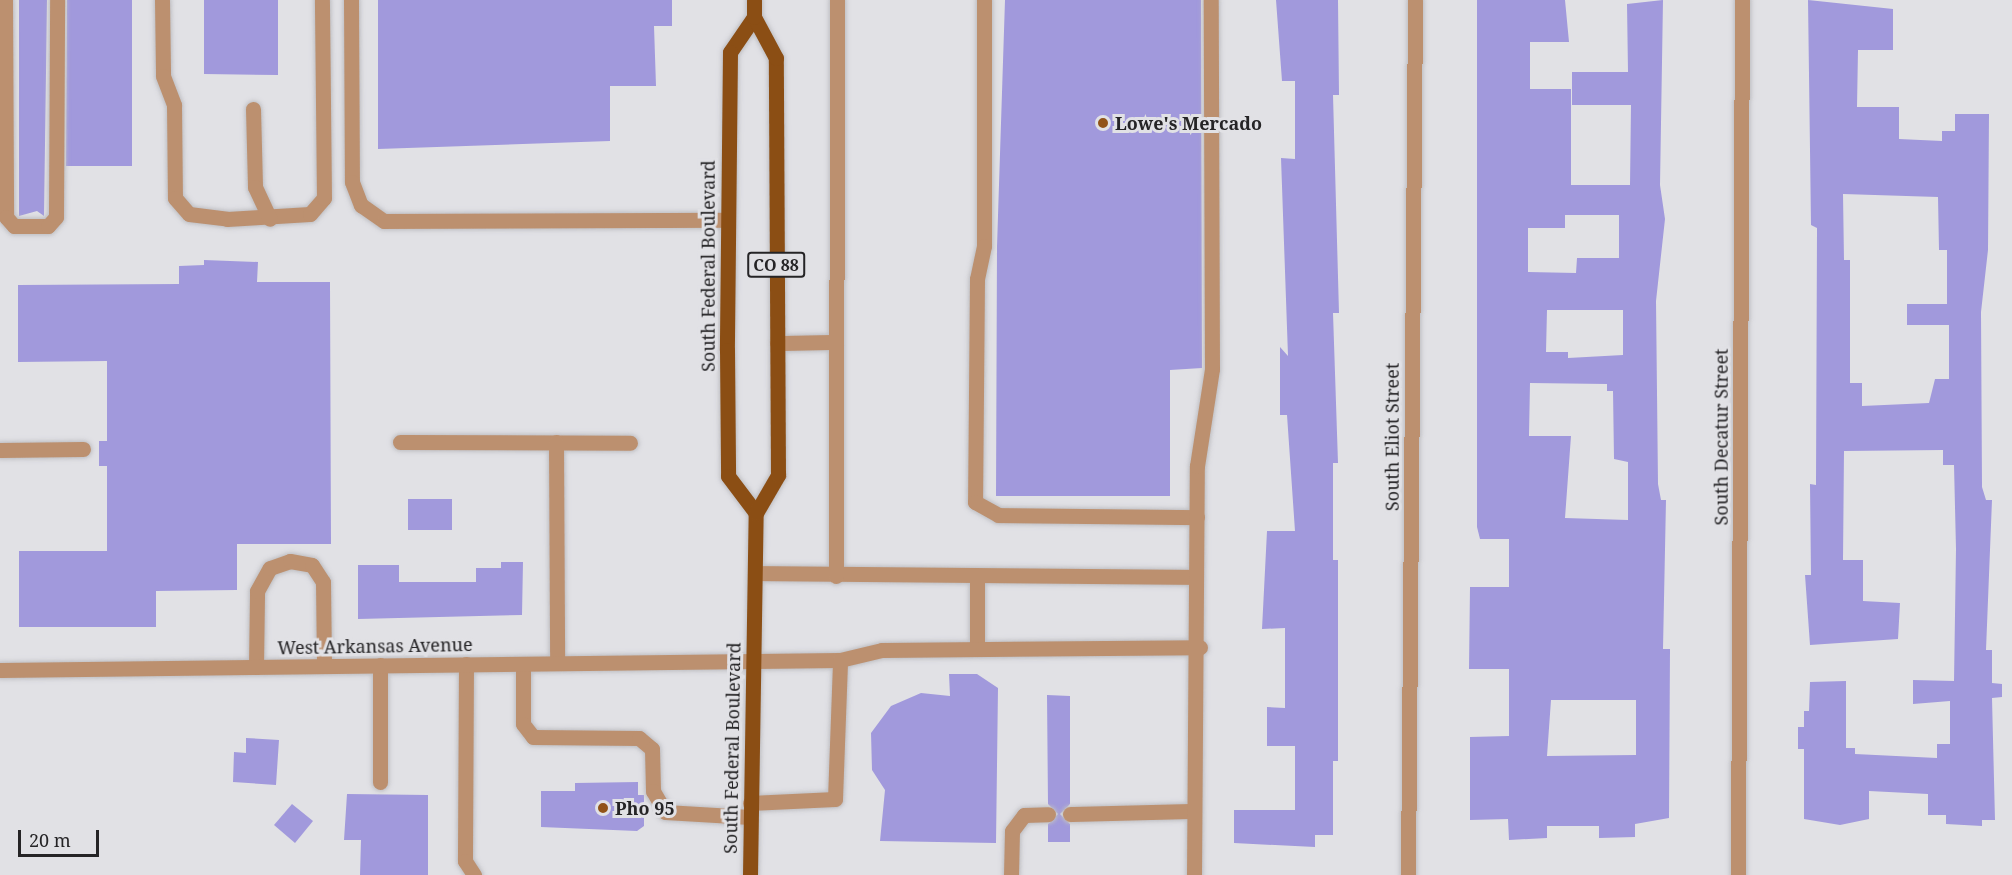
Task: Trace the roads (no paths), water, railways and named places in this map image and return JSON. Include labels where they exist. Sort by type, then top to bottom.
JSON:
[{"type":"main road","name":"South Federal Boulevard","points":[[750,875],[751,661],[756,513],[778,475],[776,58],[754,17],[754,0]]},
{"type":"main road","name":"South Federal Boulevard","points":[[754,17],[730,52],[728,476],[756,513]]},
{"type":"street","points":[[5,0],[6,217],[14,226],[48,226],[56,217],[57,0]]},
{"type":"street","points":[[162,0],[163,76],[174,105],[179,209],[227,219],[270,219],[310,214],[324,198],[322,0]]},
{"type":"street","points":[[351,0],[352,182],[361,205],[384,221],[728,220]]},
{"type":"street","points":[[836,576],[837,0]]},
{"type":"street","points":[[984,0],[984,246],[977,279],[975,502],[998,515],[1197,517]]},
{"type":"street","points":[[1194,875],[1193,811],[1200,646],[1196,577],[1197,466],[1212,369],[1212,0]]},
{"type":"street","name":"South Eliot Street","points":[[1408,875],[1415,0]]},
{"type":"street","name":"South Decatur Street","points":[[1738,875],[1742,0]]},
{"type":"street","points":[[253,110],[255,187],[270,219]]},
{"type":"street","points":[[777,343],[836,342]]},
{"type":"street","points":[[400,442],[630,443]]},
{"type":"street","points":[[556,442],[557,663]]},
{"type":"street","points":[[0,450],[83,449]]},
{"type":"street","points":[[256,667],[257,591],[270,568],[290,561],[312,565],[323,582],[324,666]]},
{"type":"street","points":[[754,573],[836,576],[1196,577]]},
{"type":"street","points":[[977,577],[977,649]]},
{"type":"street","name":"West Arkansas Avenue","points":[[0,670],[840,660],[882,650],[1200,646]]},
{"type":"street","points":[[523,664],[523,724],[533,737],[639,738],[652,749],[653,791],[665,812],[750,810],[835,799],[840,660]]},
{"type":"street","points":[[466,664],[465,861],[474,875]]},
{"type":"street","points":[[380,665],[380,782]]},
{"type":"street","points":[[1070,814],[1193,811]]},
{"type":"street","points":[[1011,875],[1012,831],[1024,814],[1048,814]]},
{"type":"place","name":"Lowe's Mercado","points":[[1103,123]]},
{"type":"place","name":"Pho 95","points":[[603,808]]}]
